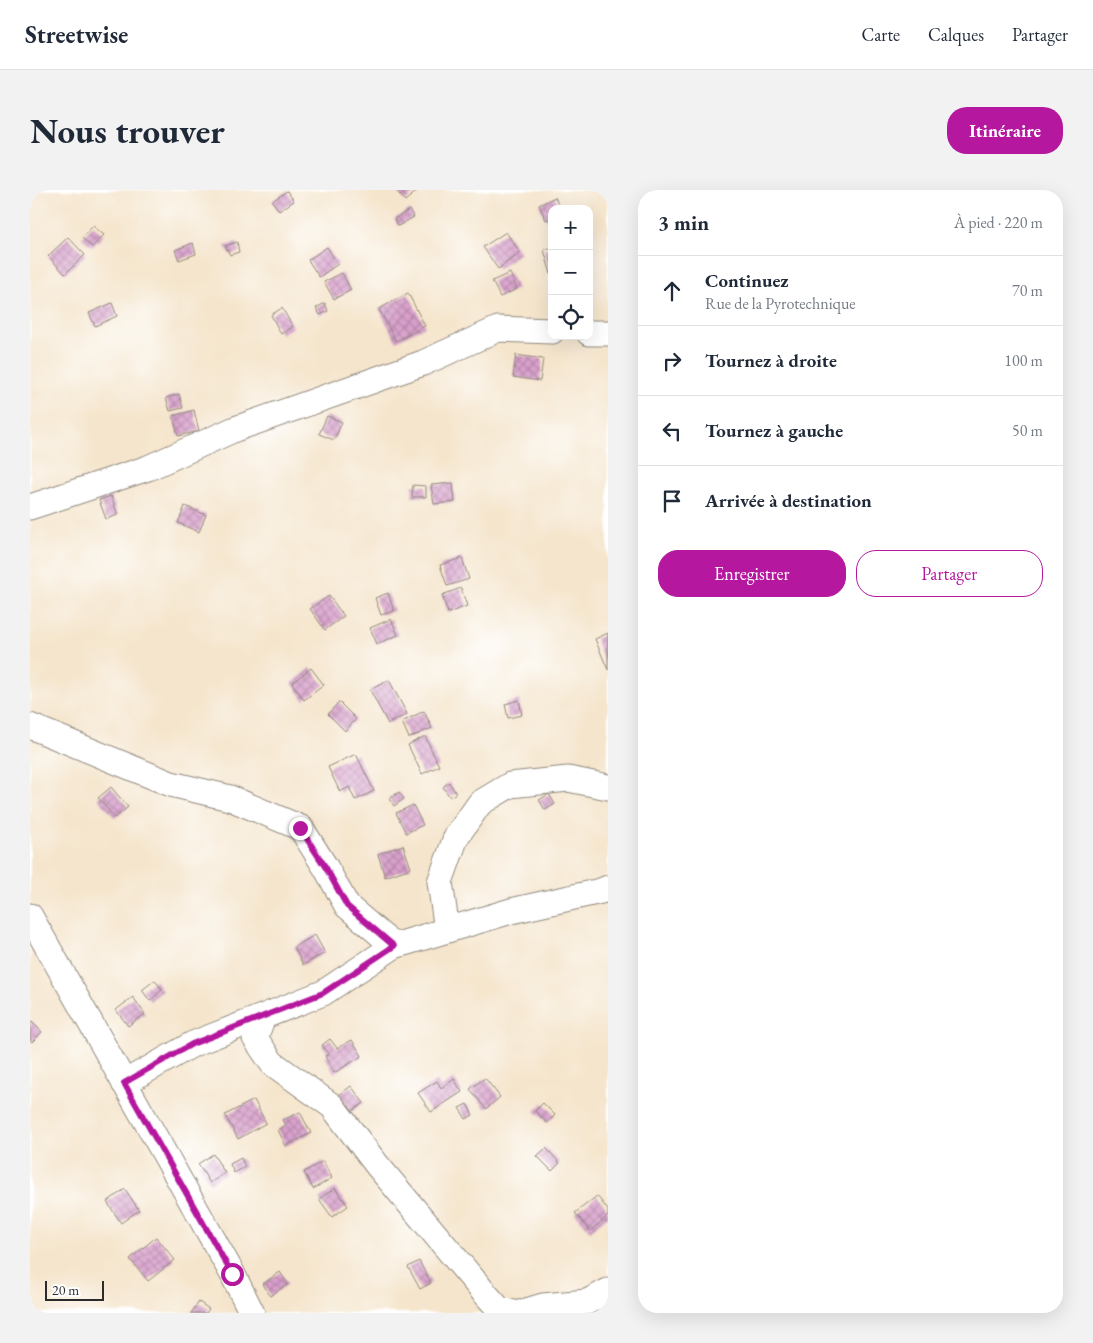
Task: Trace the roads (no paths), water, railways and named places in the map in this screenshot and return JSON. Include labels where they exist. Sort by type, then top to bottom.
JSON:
[{"type":"street","points":[[30,507],[148,468],[235,428],[424,363],[498,330],[548,331]]},
{"type":"street","points":[[593,333],[608,333]]},
{"type":"street","points":[[30,726],[171,784],[230,798],[300,828],[326,868],[347,906],[394,946]]},
{"type":"street","points":[[446,930],[440,882],[456,837],[480,803],[510,785],[568,779],[608,787]]},
{"type":"street","points":[[124,1083],[192,1044],[323,993],[394,946],[511,912],[608,888]]},
{"type":"street","points":[[30,916],[227,1265],[252,1313]]},
{"type":"street","points":[[262,1017],[255,1038],[272,1063],[332,1106],[377,1165],[482,1290],[500,1309],[514,1313]]},
{"type":"street","points":[[520,1313],[543,1306],[588,1302],[608,1291]]}]
